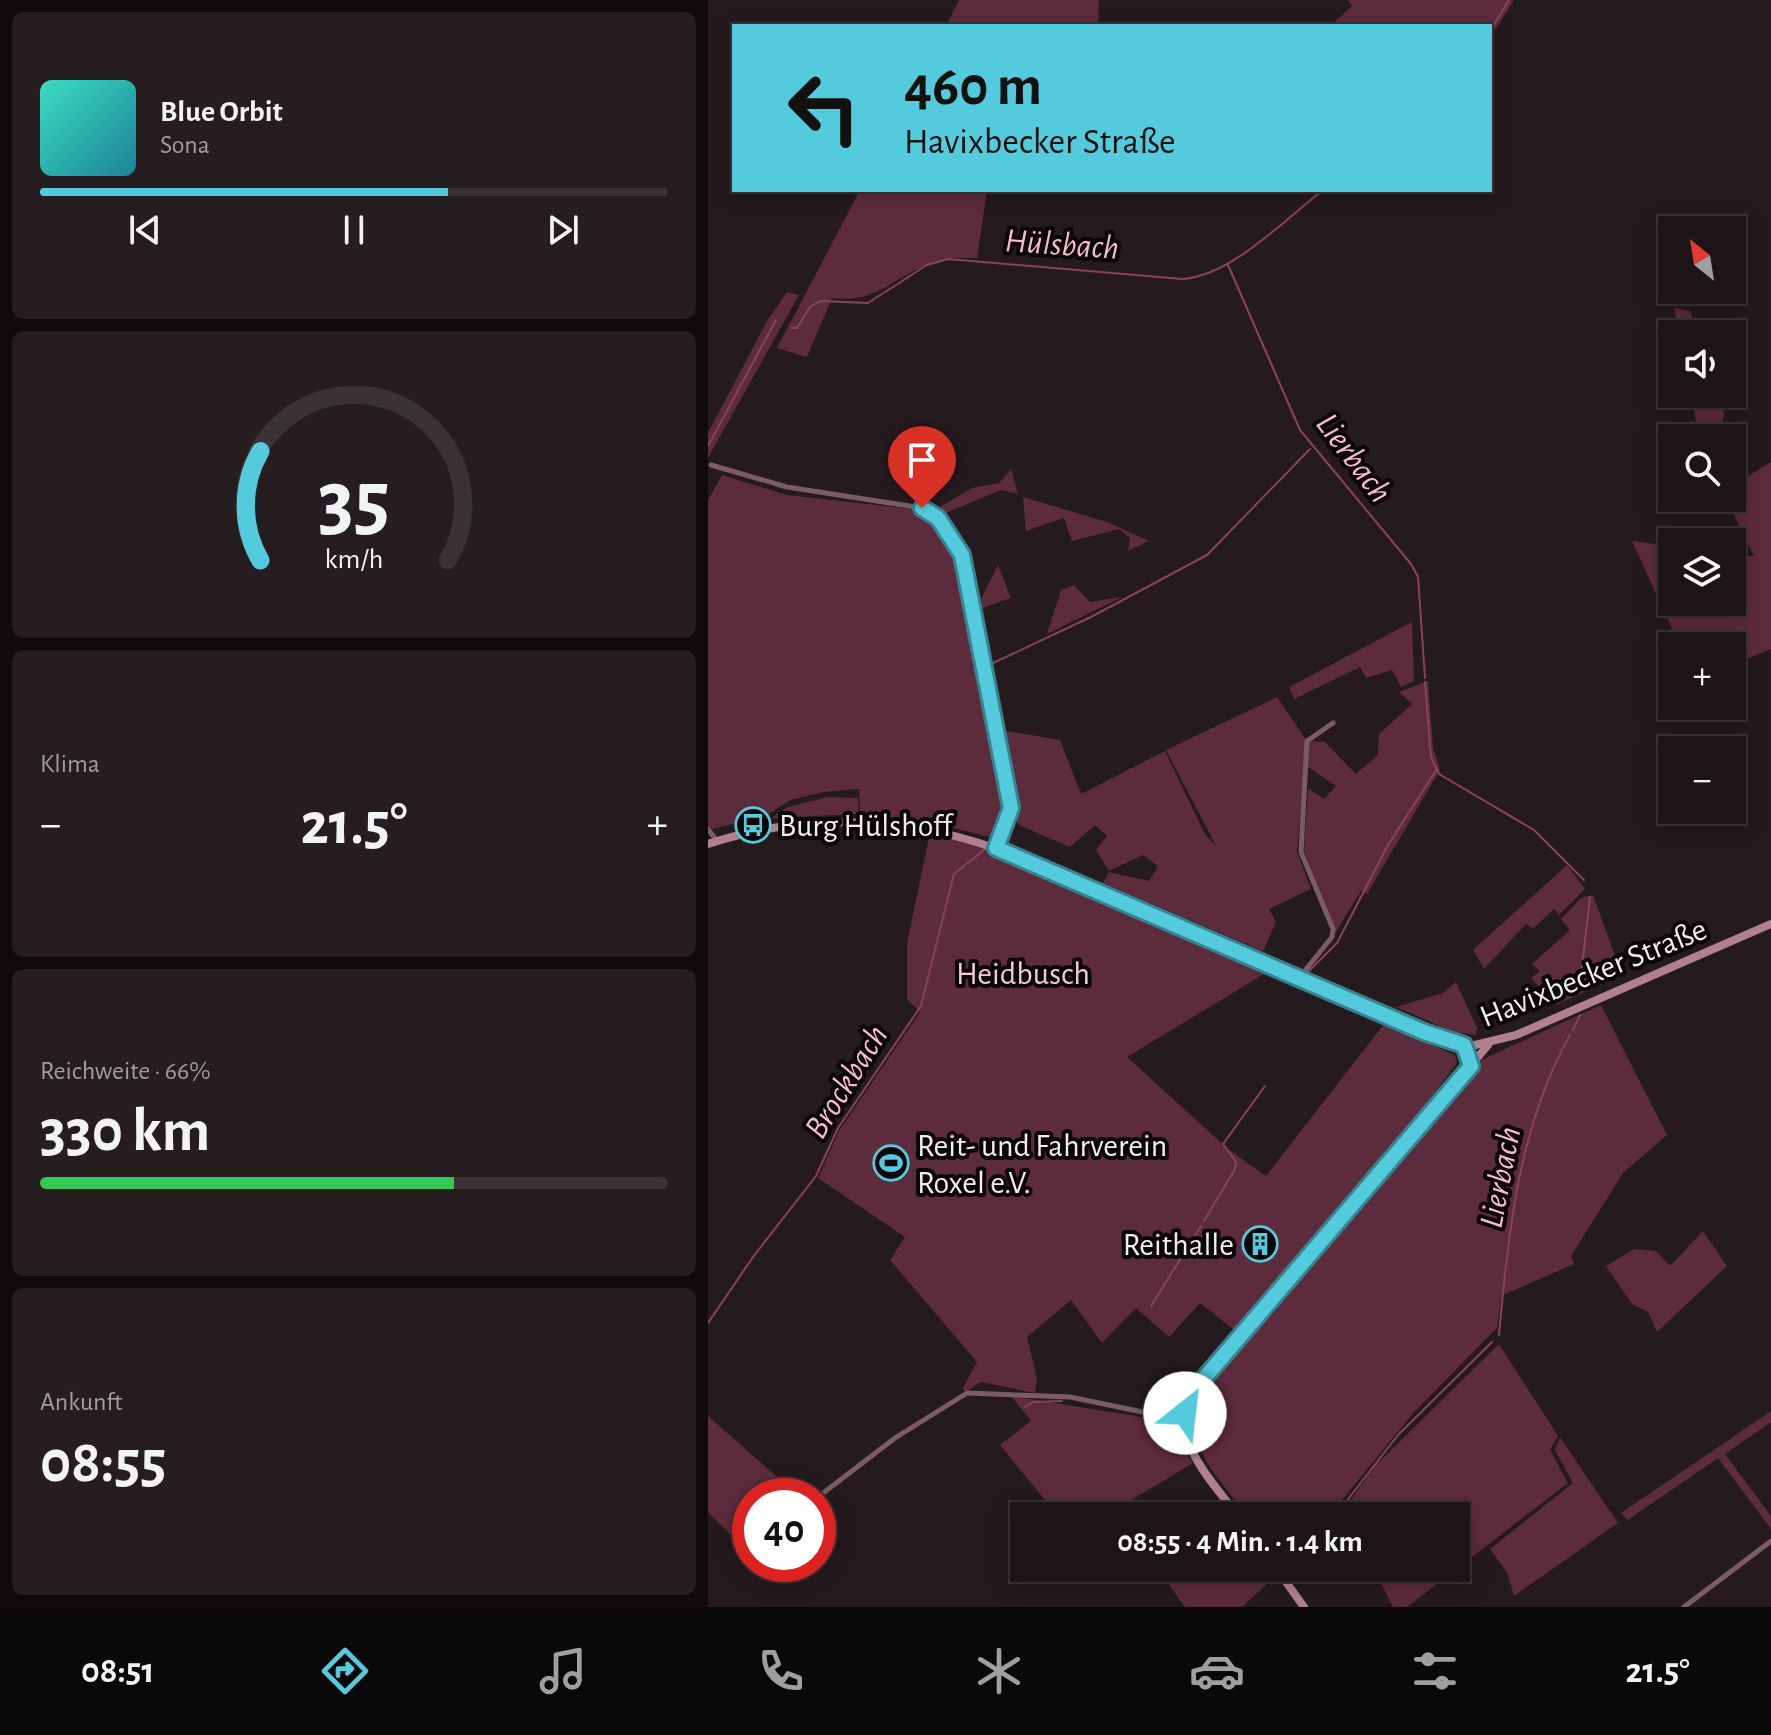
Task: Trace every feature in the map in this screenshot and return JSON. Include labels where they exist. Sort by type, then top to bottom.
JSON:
[{"type":"main road","name":"Havixbecker Straße","points":[[712,842],[803,824],[864,822],[931,830],[996,848],[1464,1045],[1489,1044],[1771,924]]},
{"type":"main road","points":[[1228,1502],[1190,1448],[1184,1423],[1189,1399],[1489,1044]]},
{"type":"main road","points":[[1464,1045],[1471,1066]]},
{"type":"main road","points":[[1286,1582],[1304,1607]]},
{"type":"street","points":[[711,465],[787,487],[922,508],[938,518],[962,555],[1010,800],[1011,814],[996,848]]},
{"type":"street","points":[[1299,978],[1332,937],[1333,929],[1301,852],[1307,741],[1333,723]]},
{"type":"street","points":[[708,829],[712,842]]},
{"type":"street","points":[[836,1483],[895,1438],[967,1393],[1070,1397],[1167,1417],[1190,1448]]},
{"type":"street","points":[[1167,1417],[1189,1399]]},
{"type":"street","points":[[1684,1607],[1771,1541]]},
{"type":"green space","points":[[959,0],[1099,0],[1098,24],[947,24]]},
{"type":"green space","points":[[1348,0],[1514,0],[1492,35],[1492,24],[1332,24],[1352,6]]},
{"type":"green space","points":[[859,192],[987,192],[977,258],[939,261],[872,294],[848,299],[832,298],[807,357],[777,348]]},
{"type":"green space","points":[[787,292],[799,295],[708,458],[708,433],[767,321]]},
{"type":"green space","points":[[1674,308],[1690,311],[1693,320],[1676,320]]},
{"type":"green space","points":[[1694,408],[1722,408],[1722,424],[1696,424]]},
{"type":"green space","points":[[1771,462],[1771,649],[1746,659],[1746,632],[1674,632],[1666,616],[1746,616],[1746,555],[1754,556],[1746,539],[1746,528],[1740,528],[1733,512],[1746,512],[1746,477]]},
{"type":"green space","points":[[1011,469],[1018,494],[1001,490],[941,515],[935,510],[972,488],[999,483]]},
{"type":"green space","points":[[722,475],[787,495],[921,510],[941,528],[957,552],[1009,805],[997,839],[930,822],[860,814],[859,789],[823,792],[791,800],[767,815],[713,829],[708,825],[708,500]]},
{"type":"green space","points":[[1023,497],[1107,522],[1149,541],[1128,551],[1130,538],[1119,529],[1072,541],[1064,518],[1026,531]]},
{"type":"green space","points":[[1632,541],[1658,544],[1658,598]]},
{"type":"green space","points":[[998,565],[1011,598],[985,607],[978,614],[977,607]]},
{"type":"green space","points":[[1074,585],[1090,602],[1122,597],[1047,634],[1061,590]]},
{"type":"green space","points":[[1412,622],[1414,681],[1401,687],[1392,670],[1366,678],[1360,667],[1294,699],[1289,687]]},
{"type":"green space","points":[[1428,681],[1433,748],[1440,770],[1367,894],[1361,891],[1335,933],[1304,851],[1308,788],[1324,799],[1336,786],[1308,767],[1309,741],[1325,742],[1356,774],[1378,755],[1379,734],[1412,704],[1399,692]]},
{"type":"green space","points":[[1277,697],[1307,741],[1297,852],[1311,889],[1269,909],[1276,922],[1263,951],[1103,883],[1109,872],[1149,881],[1158,866],[1143,855],[1109,871],[1096,850],[1107,836],[1095,825],[1070,847],[1021,826],[1014,819],[1018,807],[1001,730],[1060,740],[1081,794],[1165,751],[1205,834],[1216,846],[1166,750]]},
{"type":"green space","points":[[827,797],[858,798],[859,814],[771,818],[788,807]]},
{"type":"green space","name":"Heidbusch","points":[[930,833],[996,851],[1269,971],[1127,1057],[1228,1149],[1266,1176],[1384,1024],[1455,1055],[1457,1063],[1403,1137],[1238,1333],[1200,1303],[1169,1337],[1136,1308],[1102,1343],[1071,1300],[1027,1337],[1037,1378],[1035,1393],[981,1382],[965,1392],[963,1388],[977,1362],[890,1260],[905,1237],[818,1178],[839,1131],[920,1012],[907,999],[907,943]]},
{"type":"green space","points":[[1567,865],[1585,889],[1559,915],[1554,909],[1533,929],[1526,924],[1484,969],[1473,950]]},
{"type":"green space","points":[[1593,895],[1622,975],[1556,1005],[1531,978],[1540,971],[1532,964],[1570,930],[1561,919],[1581,898]]},
{"type":"green space","points":[[1456,982],[1477,1028],[1476,1035],[1454,1032],[1396,1007],[1443,993]]},
{"type":"green space","points":[[1601,1005],[1667,1135],[1623,1173],[1571,1256],[1574,1264],[1501,1296],[1497,1328],[1414,1412],[1340,1502],[1236,1502],[1213,1472],[1199,1444],[1196,1428],[1204,1391],[1479,1061]]},
{"type":"green space","points":[[1703,1231],[1727,1266],[1657,1332],[1648,1312],[1632,1304],[1606,1266],[1634,1249],[1656,1251],[1670,1266]]},
{"type":"green space","points":[[1499,1344],[1558,1436],[1550,1450],[1568,1483],[1470,1558],[1470,1502],[1349,1502],[1376,1465]]},
{"type":"green space","points":[[1011,1396],[1160,1420],[1193,1463],[1128,1502],[1047,1502],[1000,1445],[1031,1421]]},
{"type":"green space","points":[[1771,1411],[1771,1422],[1725,1454],[1771,1516],[1771,1529],[1718,1458],[1628,1520],[1621,1513]]},
{"type":"green space","points":[[708,1416],[779,1478],[732,1478],[732,1536],[708,1512]]},
{"type":"green space","points":[[1560,1437],[1618,1523],[1514,1596],[1507,1572],[1490,1549],[1573,1483],[1555,1450]]},
{"type":"green space","points":[[1167,1582],[1269,1582],[1242,1607],[1185,1607]]},
{"type":"green space","points":[[1381,1582],[1439,1582],[1407,1607],[1393,1607]]},
{"type":"waterway","name":"Hülsbach","points":[[1492,28],[1509,0]]},
{"type":"waterway","name":"Hülsbach","points":[[792,328],[797,328],[810,307],[820,301],[868,303],[927,265],[948,259],[1182,279],[1201,276],[1256,245],[1321,192]]},
{"type":"waterway","name":"Lierbach","points":[[1228,265],[1300,430],[1411,564],[1418,577],[1425,678]]},
{"type":"waterway","name":"Hülsbach","points":[[708,446],[776,320]]},
{"type":"waterway","name":"Brockbach","points":[[991,664],[1091,617],[1207,555],[1310,449]]},
{"type":"waterway","name":"Brockbach","points":[[979,668],[1006,805],[993,834]]},
{"type":"waterway","name":"Lierbach","points":[[1425,682],[1431,757],[1439,774],[1534,830],[1584,880]]},
{"type":"waterway","points":[[1308,972],[1337,943],[1388,845],[1437,769]]},
{"type":"waterway","name":"Brockbach","points":[[708,1323],[753,1257],[816,1176],[838,1128],[921,1006],[954,874],[985,849]]},
{"type":"waterway","name":"Lierbach","points":[[1579,993],[1590,897]]},
{"type":"waterway","name":"Lierbach","points":[[1573,1030],[1580,1015]]},
{"type":"waterway","name":"Lierbach","points":[[1499,1335],[1512,1219],[1527,1143],[1553,1070],[1570,1035]]},
{"type":"waterway","points":[[1204,1221],[1235,1169],[1236,1162],[1223,1144],[1265,1086]]},
{"type":"waterway","points":[[1151,1306],[1201,1226]]},
{"type":"waterway","name":"Lierbach","points":[[1346,1502],[1398,1435],[1492,1342]]},
{"type":"waterway","points":[[1025,1407],[1033,1402],[1062,1401]]},
{"type":"place","name":"Burg Hülshoff","points":[[753,825]]},
{"type":"place","name":"Reit- und Fahrverein Roxel e.V.","points":[[891,1163]]},
{"type":"place","name":"Reithalle","points":[[1260,1244]]},
{"type":"route","points":[[922,508],[938,518],[962,555],[1011,808],[996,848],[1424,1032],[1464,1045],[1471,1066],[1195,1389],[1185,1413]]}]
